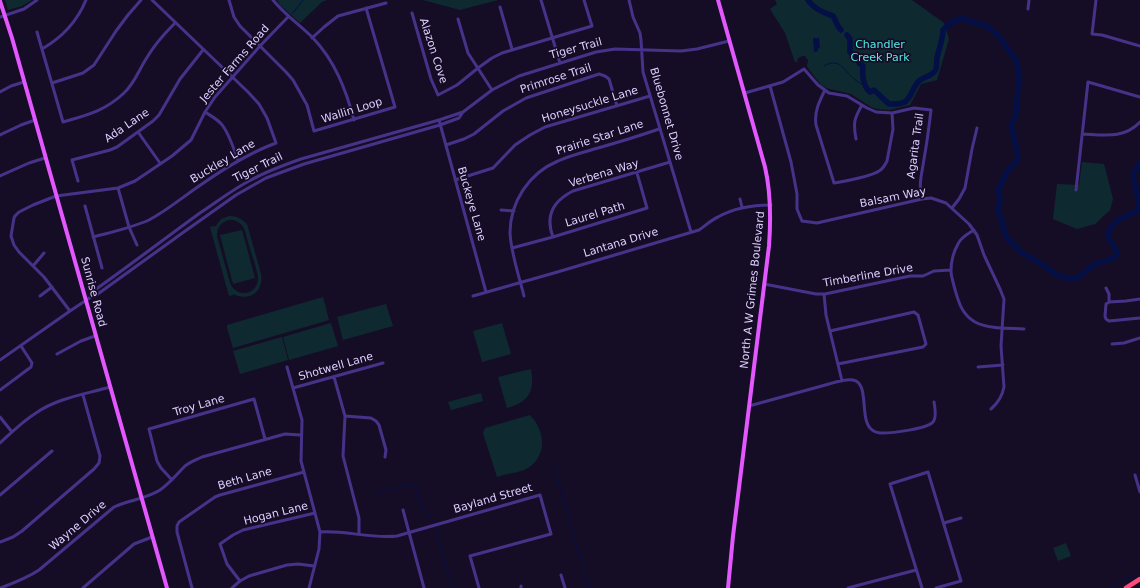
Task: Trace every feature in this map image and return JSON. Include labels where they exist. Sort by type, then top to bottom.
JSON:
[{"type":"highway","points":[[1126,588],[1140,579]]},
{"type":"main road","name":"North A W Grimes Boulevard","points":[[718,0],[768,178],[771,205],[771,223],[728,588]]},
{"type":"main road","name":"Sunrise Road","points":[[0,1],[2,16],[35,120],[166,588]]},
{"type":"street","points":[[2,16],[24,9],[37,0]]},
{"type":"street","points":[[42,49],[69,29],[77,18],[86,0]]},
{"type":"street","points":[[52,83],[83,73],[94,65],[116,31],[141,0]]},
{"type":"street","name":"Buckley Lane","points":[[93,237],[148,220],[238,161],[257,150],[276,143],[267,118],[259,104],[152,0]]},
{"type":"street","points":[[229,0],[237,23],[260,46]]},
{"type":"street","points":[[273,0],[288,17],[312,38],[329,59],[345,90],[354,120]]},
{"type":"street","points":[[541,0],[560,63]]},
{"type":"street","points":[[478,68],[492,58],[512,49],[592,26],[584,0]]},
{"type":"street","name":"Bluebonnet Drive","points":[[629,0],[633,17],[640,33],[643,72],[691,232]]},
{"type":"street","points":[[1028,9],[1029,0]]},
{"type":"street","points":[[1096,0],[1092,34],[1102,35],[1140,46]]},
{"type":"street","points":[[312,38],[338,16],[386,3]]},
{"type":"street","points":[[500,7],[512,49]]},
{"type":"street","name":"Wallin Loop","points":[[260,46],[293,80],[307,105],[314,131],[395,107],[366,8]]},
{"type":"street","name":"Alazon Cove","points":[[412,13],[431,79],[438,94],[457,85],[478,68]]},
{"type":"street","name":"Jester Farms Road","points":[[33,266],[13,244],[11,236],[14,218],[20,212],[56,196],[118,188],[135,181],[182,147],[190,140],[215,97],[288,17]]},
{"type":"street","points":[[458,19],[468,53],[492,90]]},
{"type":"street","points":[[37,32],[63,122],[97,112],[108,106],[126,92],[145,59],[157,42],[175,23]]},
{"type":"street","name":"Tiger Trail","points":[[90,297],[92,292],[127,268],[167,236],[235,189],[282,166],[301,159],[463,112],[492,90],[519,76],[605,50],[622,49],[681,51],[729,42]]},
{"type":"street","name":"Ada Lane","points":[[78,181],[72,160],[117,147],[153,121],[159,115],[180,79],[204,50]]},
{"type":"street","name":"Agarita Trail","points":[[745,93],[783,82],[804,69],[818,85],[825,90],[831,93],[847,96],[876,112],[892,113],[914,108],[931,110],[920,183],[922,199]]},
{"type":"street","name":"Primrose Trail","points":[[446,145],[464,140],[503,111],[526,98],[599,74],[608,79],[617,106]]},
{"type":"street","points":[[0,92],[11,86],[24,82]]},
{"type":"street","points":[[1076,190],[1088,82],[1140,97]]},
{"type":"street","name":"Balsam Way","points":[[770,86],[791,162],[797,194],[797,209],[802,221],[817,223],[931,198],[946,203],[970,224],[1002,294],[1004,305],[1001,346],[1004,383],[1003,392],[998,403],[991,409]]},
{"type":"street","points":[[825,90],[818,104],[815,117],[816,125],[834,184],[875,173],[882,169],[887,161],[893,129],[892,113]]},
{"type":"street","name":"Honeysuckle Lane","points":[[455,180],[493,168],[515,145],[541,129],[650,96]]},
{"type":"street","points":[[856,139],[854,121],[862,105]]},
{"type":"street","points":[[205,112],[222,125],[228,135],[238,161]]},
{"type":"street","name":"Tiger Trail","points":[[0,360],[90,297],[95,296],[130,272],[236,195],[266,178],[304,164],[440,126],[459,118],[463,112]]},
{"type":"street","points":[[0,135],[35,120]]},
{"type":"street","name":"Buckeye Lane","points":[[439,120],[486,292]]},
{"type":"street","points":[[1083,134],[1109,136],[1117,135],[1133,129],[1140,122]]},
{"type":"street","points":[[952,208],[965,188],[977,128]]},
{"type":"street","name":"Prairie Star Lane","points":[[524,296],[512,248],[511,226],[514,211],[527,184],[549,165],[571,156],[659,129]]},
{"type":"street","points":[[138,132],[160,163]]},
{"type":"street","points":[[0,176],[29,162],[45,158]]},
{"type":"street","name":"Verbena Way","points":[[553,237],[550,226],[550,216],[555,205],[563,197],[573,191],[670,162]]},
{"type":"street","name":"Laurel Path","points":[[512,248],[647,208],[637,173]]},
{"type":"street","points":[[118,188],[129,227],[136,245]]},
{"type":"street","points":[[740,199],[742,207]]},
{"type":"street","name":"Lantana Drive","points":[[473,296],[699,230],[717,217],[742,207],[771,205]]},
{"type":"street","points":[[85,206],[102,268]]},
{"type":"street","points":[[501,210],[514,211]]},
{"type":"street","points":[[974,230],[961,239],[957,245],[951,270],[962,309],[973,321],[981,325],[1024,329]]},
{"type":"street","points":[[44,253],[33,266],[44,277],[70,311]]},
{"type":"street","name":"Timberline Drive","points":[[764,284],[816,294],[824,294],[910,276],[923,276],[934,271],[951,270]]},
{"type":"street","points":[[40,296],[52,287]]},
{"type":"street","points":[[1106,288],[1109,294],[1105,316],[1106,320],[1140,318]]},
{"type":"street","points":[[824,294],[824,308],[842,381]]},
{"type":"street","points":[[1108,303],[1140,299]]},
{"type":"street","points":[[830,331],[914,312],[918,315],[926,344],[923,347],[838,364]]},
{"type":"street","points":[[56,354],[81,341],[96,336]]},
{"type":"street","points":[[1112,344],[1124,343],[1140,338]]},
{"type":"street","points":[[0,390],[31,367],[32,363],[21,346]]},
{"type":"street","name":"Shotwell Lane","points":[[293,388],[383,363]]},
{"type":"street","points":[[978,368],[1003,365]]},
{"type":"street","points":[[287,367],[302,420],[300,455],[320,532],[319,549],[309,588]]},
{"type":"street","points":[[334,377],[345,416],[343,456],[360,518],[359,534]]},
{"type":"street","points":[[749,406],[829,384],[842,381],[855,381],[861,385],[862,388],[866,421],[871,429],[878,433],[882,433],[929,426],[934,421],[935,417],[934,402]]},
{"type":"street","points":[[0,443],[37,412],[46,407],[66,399],[110,388]]},
{"type":"street","points":[[0,542],[22,532],[99,463],[100,456],[83,395]]},
{"type":"street","name":"Troy Lane","points":[[172,480],[157,461],[149,429],[254,399],[265,439]]},
{"type":"street","points":[[345,416],[371,418],[376,421],[386,450],[385,457]]},
{"type":"street","points":[[0,417],[12,432]]},
{"type":"street","name":"Wayne Drive","points":[[0,588],[24,579],[39,570],[114,507],[156,492],[172,480],[186,465],[197,459],[285,434],[301,435]]},
{"type":"street","points":[[0,495],[52,451]]},
{"type":"street","name":"Beth Lane","points":[[192,588],[177,532],[179,522],[220,495],[304,472]]},
{"type":"street","points":[[922,588],[890,484],[928,472],[961,581],[936,588]]},
{"type":"street","points":[[1135,475],[1140,492]]},
{"type":"street","name":"Bayland Street","points":[[320,532],[397,536],[540,495],[551,534],[470,556],[480,588]]},
{"type":"street","points":[[403,510],[424,588]]},
{"type":"street","name":"Hogan Lane","points":[[240,581],[228,564],[220,544],[234,534],[243,530],[315,513]]},
{"type":"street","points":[[944,523],[961,518]]},
{"type":"street","points":[[83,588],[134,544],[152,537]]},
{"type":"street","points":[[232,588],[249,576],[287,565],[298,564],[314,566]]},
{"type":"street","points":[[848,588],[916,570]]},
{"type":"street","points":[[561,575],[565,588]]},
{"type":"green space","points":[[5,0],[32,0],[22,6],[8,10]]},
{"type":"green space","points":[[277,0],[327,0],[322,2],[300,23],[280,5]]},
{"type":"green space","points":[[423,0],[498,0],[460,10]]},
{"type":"green space","name":"Chandler Creek Park","points":[[775,0],[912,0],[944,23],[949,39],[937,80],[921,84],[910,105],[889,110],[871,107],[851,94],[826,88],[821,85],[808,68],[808,60],[805,56],[802,56],[797,62],[795,62],[785,33],[770,9],[777,4]]},
{"type":"green space","points":[[1082,162],[1104,164],[1113,199],[1110,210],[1095,224],[1077,229],[1053,219],[1057,184],[1079,185]]},
{"type":"green space","points":[[229,216],[241,219],[247,224],[261,274],[260,286],[258,290],[250,296],[245,297],[233,294],[229,296],[210,227],[215,227],[221,219]],"holes":[[[228,220],[238,222],[245,231],[258,279],[257,285],[250,292],[241,293],[233,288],[230,283],[217,236],[218,228],[221,224]]]},
{"type":"green space","points":[[242,230],[255,278],[233,284],[220,235]]},
{"type":"green space","points":[[323,297],[329,320],[233,348],[227,325]]},
{"type":"green space","points":[[386,304],[393,326],[343,340],[337,317]]},
{"type":"green space","points":[[331,323],[338,346],[289,360],[283,337]]},
{"type":"green space","points":[[502,323],[511,354],[482,362],[473,331]]},
{"type":"green space","points":[[282,337],[288,360],[240,374],[233,351]]},
{"type":"green space","points":[[531,369],[532,384],[529,394],[515,406],[507,408],[498,377]]},
{"type":"green space","points":[[481,393],[483,401],[451,410],[448,402]]},
{"type":"green space","points":[[530,415],[539,429],[542,444],[541,452],[532,465],[524,470],[497,477],[483,433],[485,428]]},
{"type":"green space","points":[[1066,543],[1071,556],[1058,561],[1053,548]]},
{"type":"shaded area","points":[[813,38],[819,38],[820,47],[818,51],[814,52]]},
{"type":"waterway","points":[[292,14],[303,0]]},
{"type":"waterway","points":[[808,0],[822,12],[833,16],[841,30]]},
{"type":"waterway","points":[[847,35],[850,39],[850,52],[863,66],[864,83],[868,90],[870,92],[874,90],[889,104],[897,104],[906,101],[918,82],[932,74],[935,70],[943,30],[949,24],[961,18],[986,26],[997,34],[1016,60],[1019,73],[1016,115],[1011,125],[1018,156],[1017,161],[1008,170],[998,190],[1000,199],[998,211],[1006,237],[1021,252],[1055,274],[1066,278],[1077,278],[1095,264],[1115,257],[1117,252],[1109,239],[1108,232],[1116,221],[1139,210],[1133,175],[1140,162]]},
{"type":"waterway","points":[[824,66],[837,63],[854,79],[866,87]]},
{"type":"waterway","points":[[554,467],[589,588]]},
{"type":"waterway","points":[[378,493],[414,483],[423,510],[433,521]]},
{"type":"waterway","points":[[436,529],[452,588]]},
{"type":"waterway","points":[[1109,588],[1140,571]]}]
